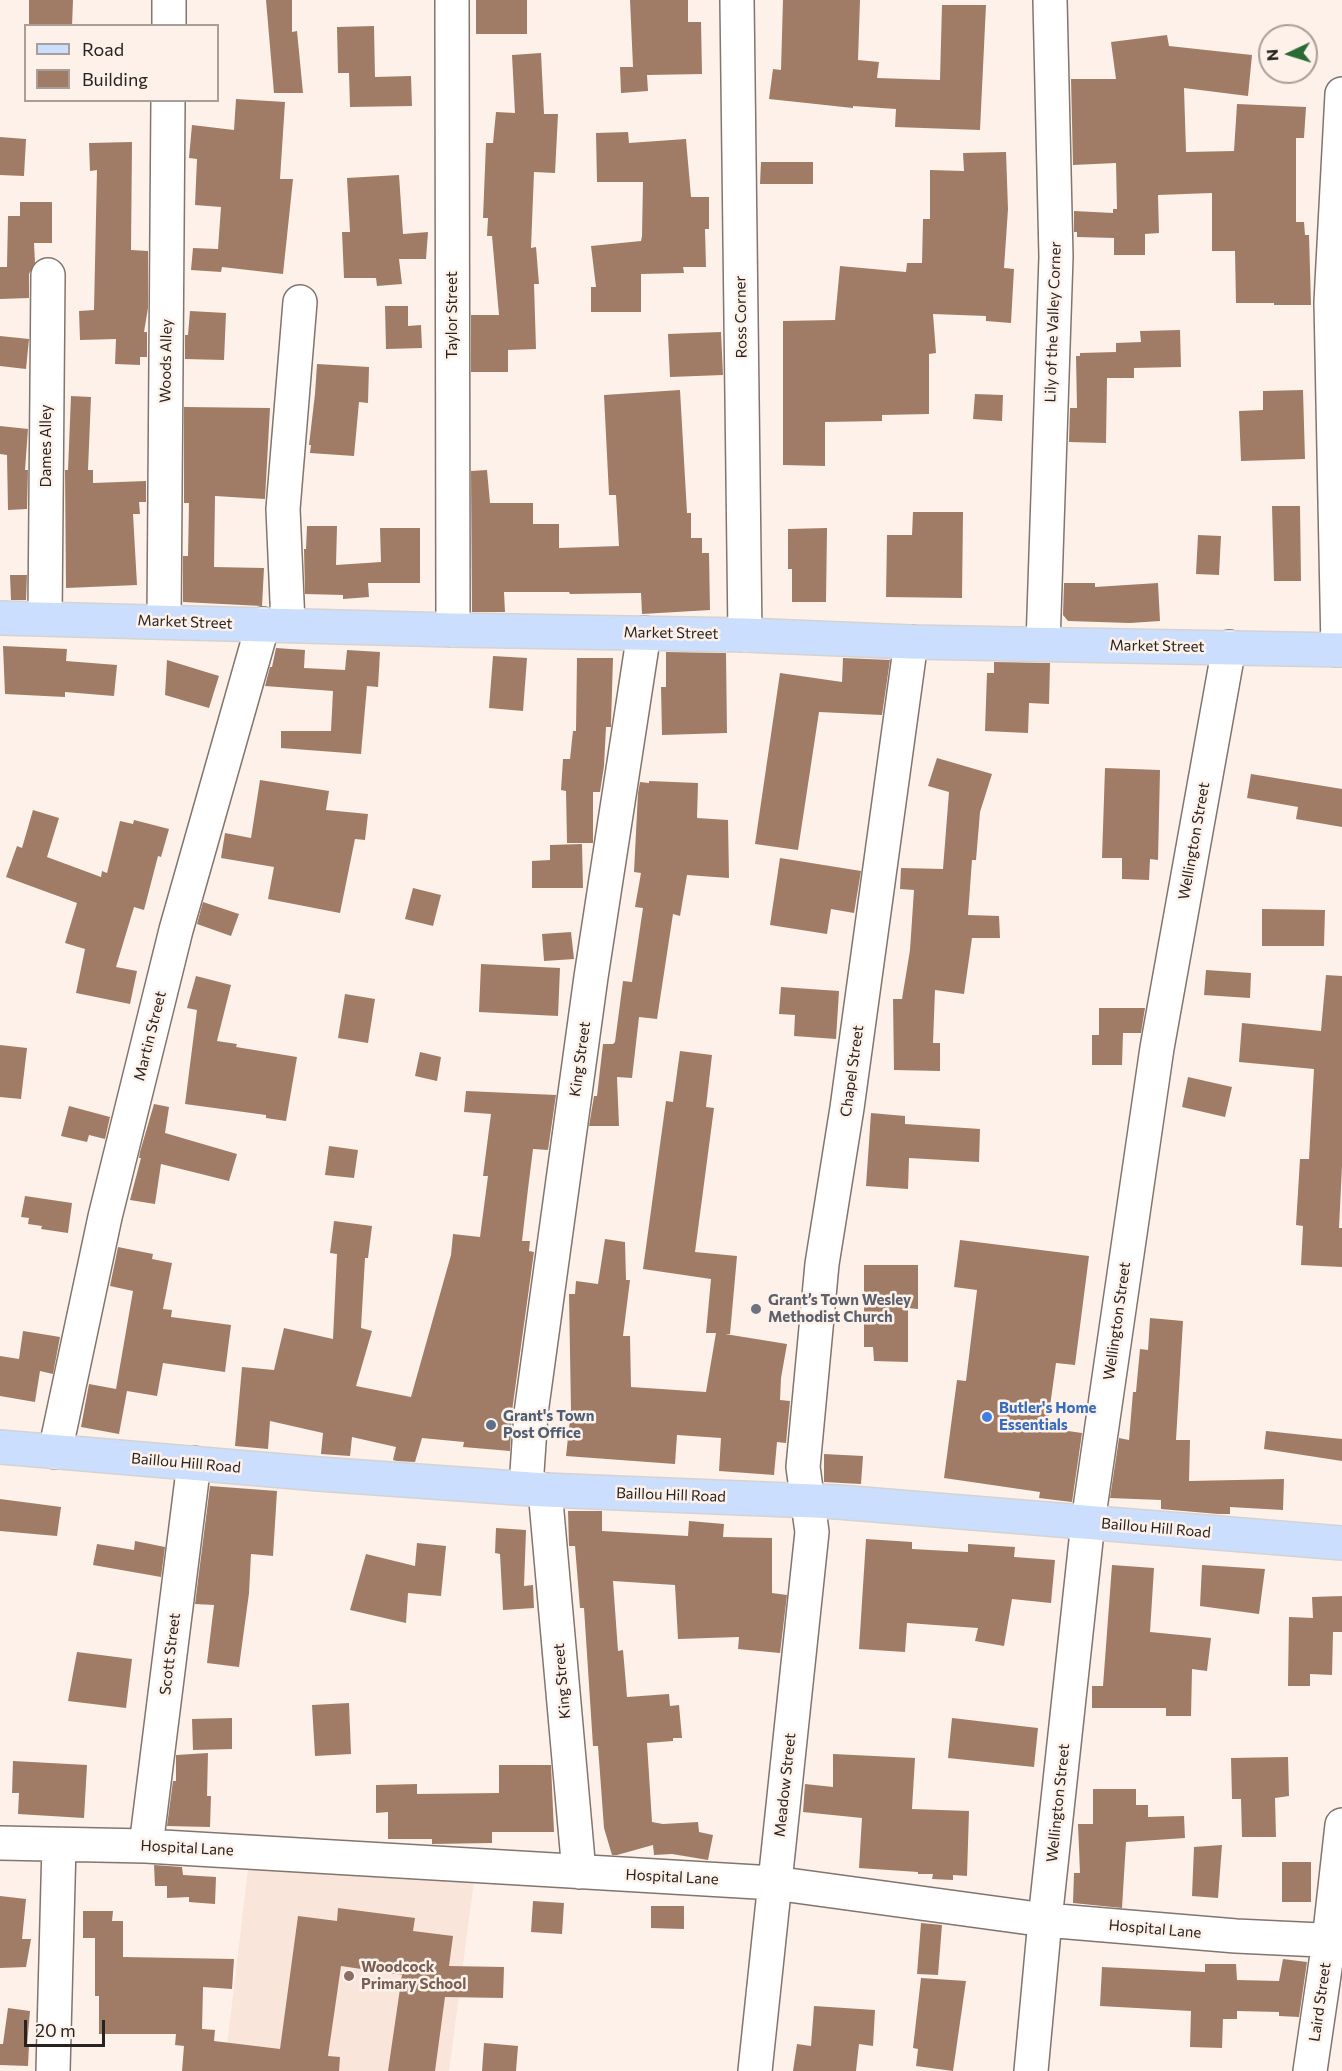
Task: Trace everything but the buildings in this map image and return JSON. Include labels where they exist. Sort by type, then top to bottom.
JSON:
[{"type":"main road","name":"Market Street","points":[[0,618],[45,617],[453,630],[745,635],[911,642],[1340,650]]},
{"type":"main road","name":"Baillou Hill Road","points":[[0,1447],[319,1474],[536,1488],[807,1500],[1342,1543]]},
{"type":"street","points":[[169,0],[169,24]]},
{"type":"street","name":"Taylor Street","points":[[452,0],[453,630]]},
{"type":"street","name":"Ross Corner","points":[[737,0],[745,635]]},
{"type":"street","name":"Lily of the Valley Corner","points":[[1042,644],[1056,258],[1050,0]]},
{"type":"street","points":[[1340,650],[1331,302],[1342,94]]},
{"type":"street","name":"Woods Alley","points":[[164,622],[168,102]]},
{"type":"street","name":"Dames Alley","points":[[45,617],[48,275]]},
{"type":"street","name":"Martin Street","points":[[55,1452],[105,1217],[176,930],[275,624],[300,303]]},
{"type":"street","name":"King Street","points":[[579,1872],[536,1488],[531,1413],[586,1012],[644,633]]},
{"type":"street","name":"Chapel Street","points":[[807,1500],[803,1467],[822,1264],[847,1108],[911,642]]},
{"type":"street","name":"Wellington Street","points":[[1031,2071],[1088,1522],[1157,1048],[1229,648]]},
{"type":"street","name":"Scott Street","points":[[146,1845],[194,1463]]},
{"type":"street","name":"Meadow Street","points":[[754,2071],[812,1532],[807,1500]]},
{"type":"street","name":"Laird Street","points":[[1310,2071],[1335,1941],[1342,1825]]},
{"type":"street","name":"Hospital Lane","points":[[0,1843],[146,1845],[774,1883],[1045,1920],[1236,1936],[1335,1941]]},
{"type":"street","points":[[53,2071],[59,1845]]},
{"type":"shaded area","name":"Woodcock Primary School","points":[[249,1861],[474,1881],[449,2071],[224,2071]]},
{"type":"place","name":"Grant’s Town Wesley Methodist Church","points":[[756,1309]]},
{"type":"place","name":"Butler's Home Essentials","points":[[987,1417]]},
{"type":"place","name":"Grant's Town Post Office","points":[[491,1425]]},
{"type":"place","name":"Woodcock Primary School","points":[[349,1976]]}]
